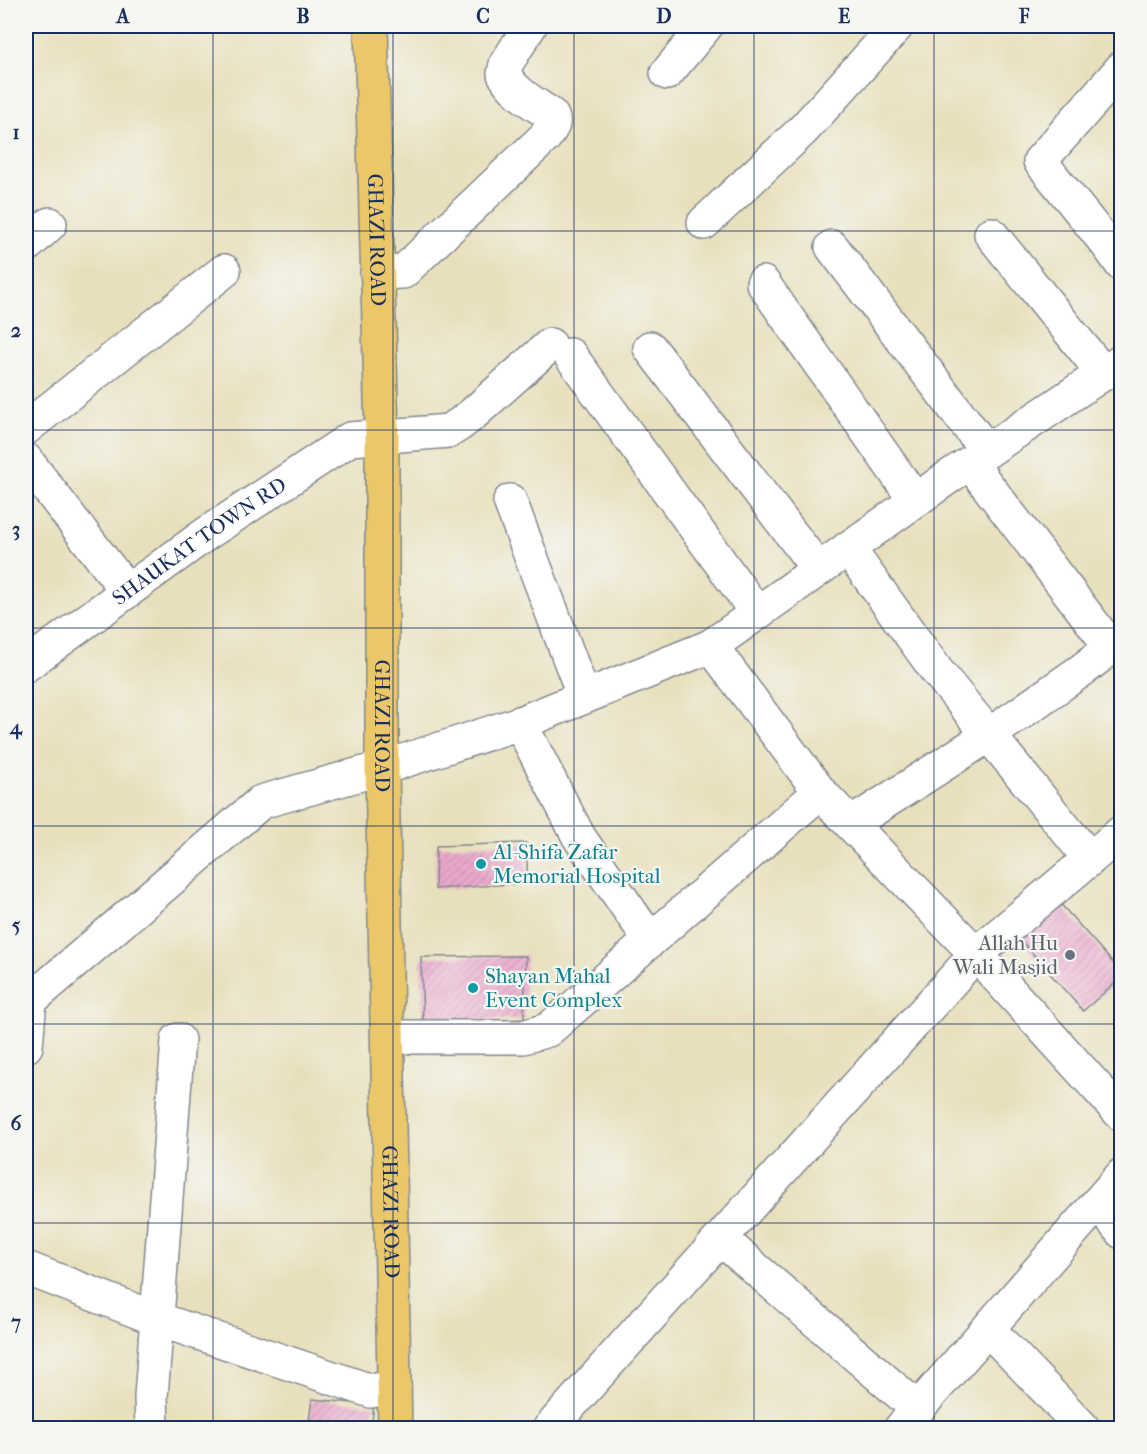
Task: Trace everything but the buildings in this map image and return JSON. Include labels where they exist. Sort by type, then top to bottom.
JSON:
[{"type":"main road","name":"GHAZI ROAD","points":[[371,26],[382,435],[382,768],[395,1428]]},
{"type":"street","points":[[377,273],[403,272],[554,126],[554,118],[517,92],[504,74],[506,64],[530,26]]},
{"type":"street","points":[[667,73],[706,26]]},
{"type":"street","points":[[704,223],[803,130],[897,26]]},
{"type":"street","points":[[1122,68],[1040,161],[1122,265]]},
{"type":"street","points":[[26,246],[50,224]]},
{"type":"street","points":[[26,1046],[27,1000],[261,802],[382,768],[520,723],[711,646],[915,500],[1113,368],[991,234]]},
{"type":"street","points":[[832,247],[978,457],[1116,643],[1082,670],[988,735],[851,824]]},
{"type":"street","points":[[26,428],[224,271]]},
{"type":"street","points":[[763,283],[915,500]]},
{"type":"street","points":[[650,348],[818,569]]},
{"type":"street","name":"SHAUKAT TOWN RD","points":[[26,665],[206,534],[350,439],[449,431],[560,350],[757,613]]},
{"type":"street","points":[[26,460],[127,591]]},
{"type":"street","points":[[510,501],[584,697]]},
{"type":"street","points":[[848,548],[936,670],[1090,859]]},
{"type":"street","points":[[711,646],[820,792],[976,954],[1122,1115]]},
{"type":"street","points":[[520,723],[579,837],[650,940]]},
{"type":"street","points":[[388,1037],[523,1037],[548,1030],[820,792]]},
{"type":"street","points":[[550,1428],[976,954],[1122,832]]},
{"type":"street","points":[[152,1428],[151,1397],[178,1040]]},
{"type":"street","points":[[721,1239],[909,1419],[1122,1175]]},
{"type":"street","points":[[1098,1203],[1122,1232]]},
{"type":"street","points":[[26,1268],[157,1319],[371,1391],[394,1387]]},
{"type":"street","points":[[988,1329],[1083,1428]]},
{"type":"place","name":"Al-Shifa Zafar Memorial Hospital","points":[[481,864]]},
{"type":"place","name":"Allah Hu Wali Masjid","points":[[1070,955]]},
{"type":"place","name":"Shayan Mahal Event Complex","points":[[473,988]]}]
